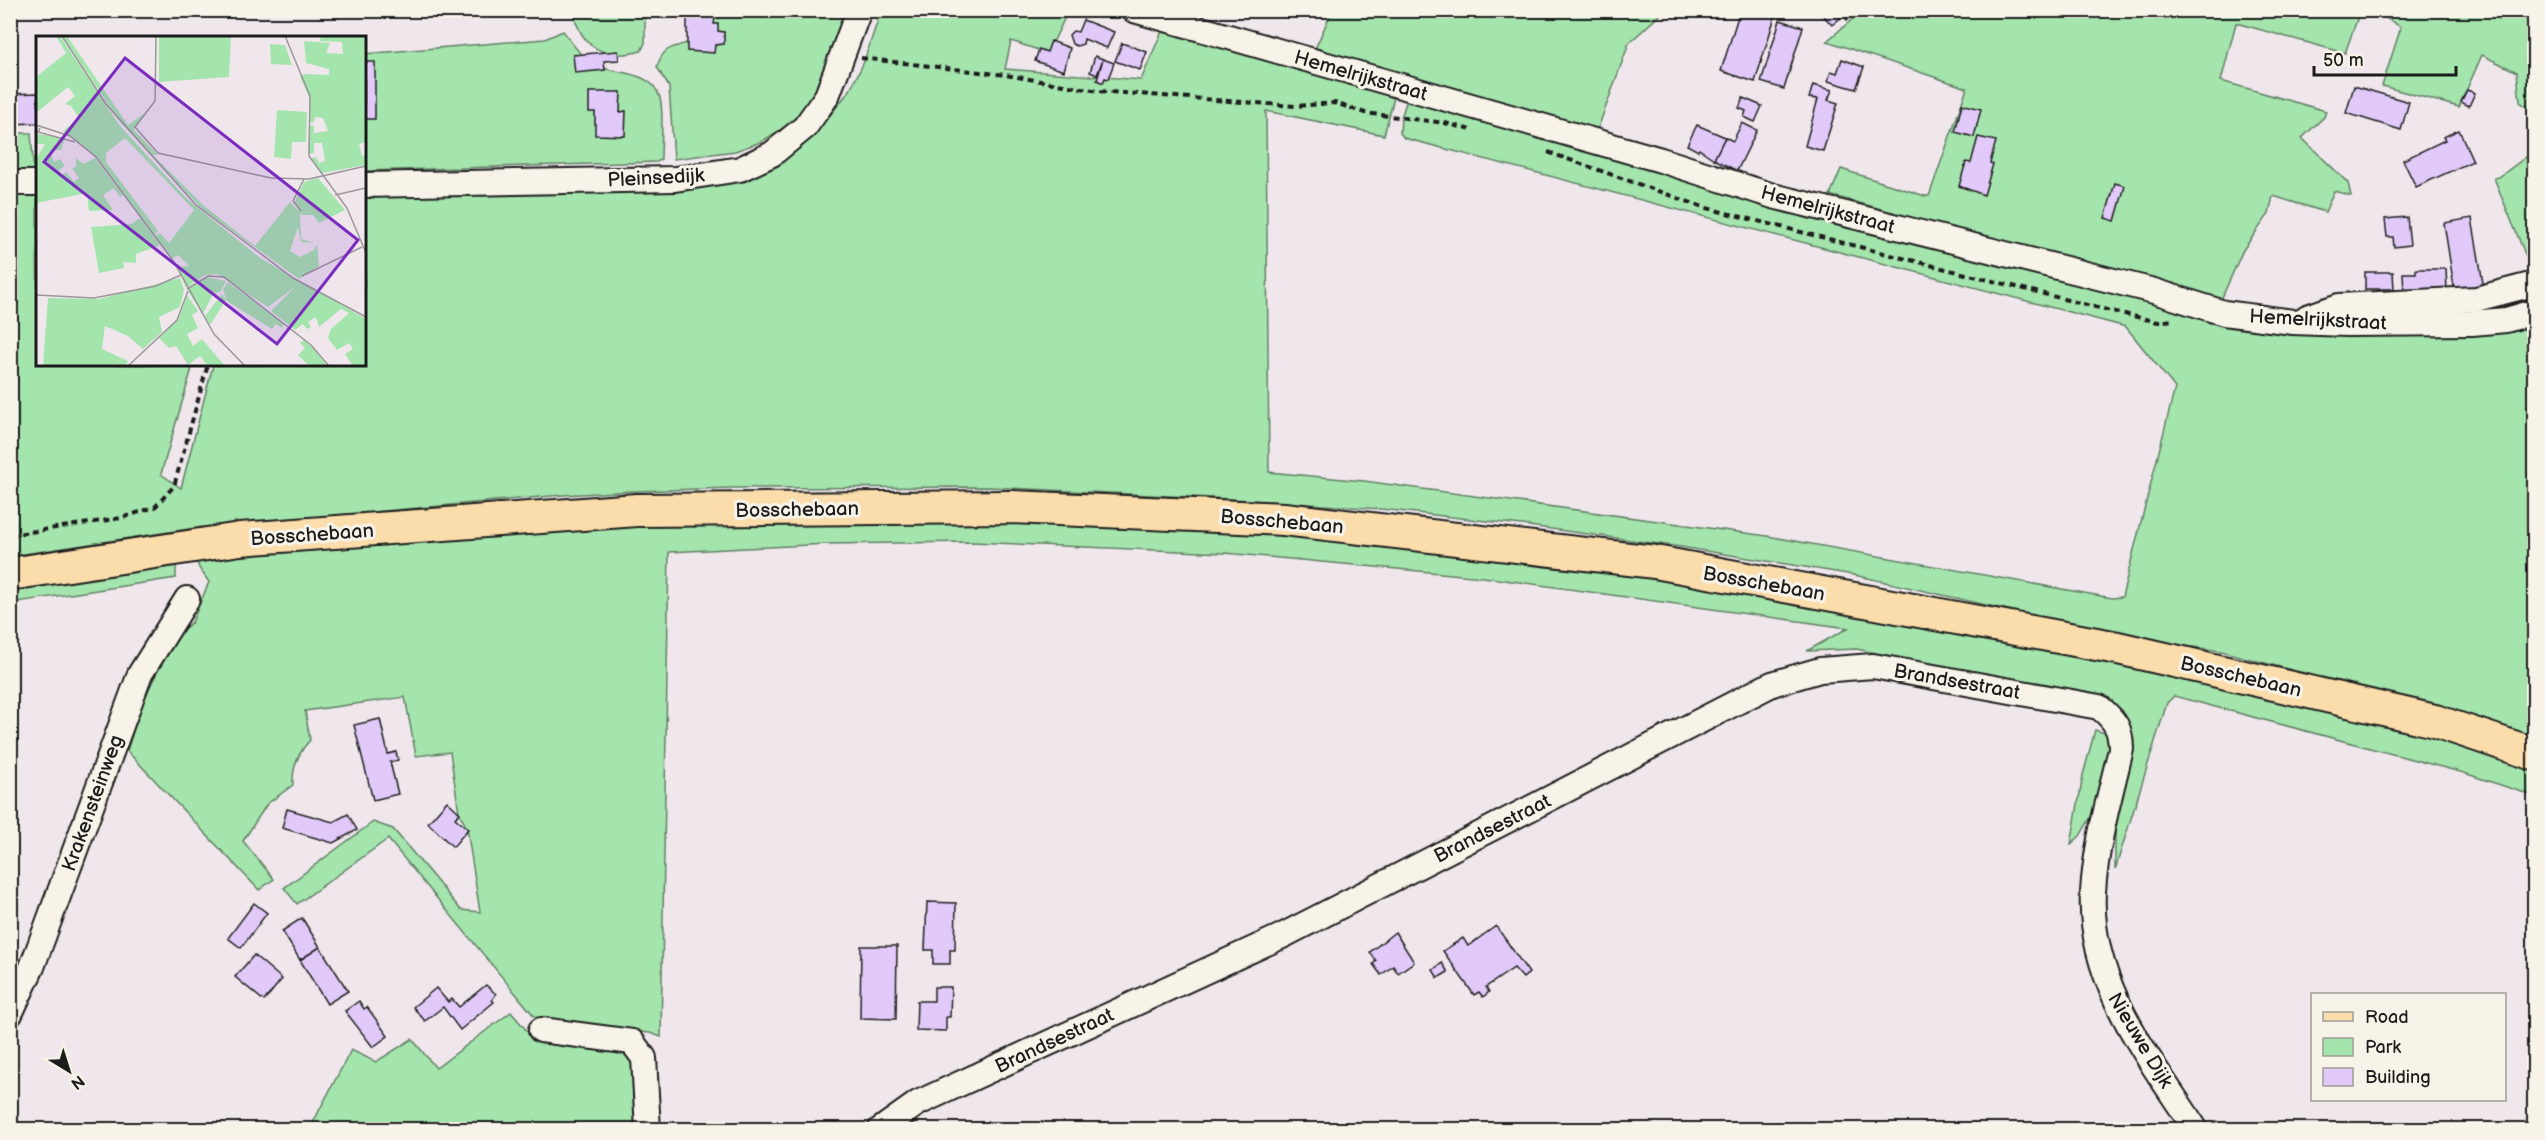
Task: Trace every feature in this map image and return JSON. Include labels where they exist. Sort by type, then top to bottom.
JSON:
[{"type":"main road","name":"Bosschebaan","points":[[10,574],[240,539],[638,510],[1012,507],[1284,519],[1655,562],[2118,648],[2435,721],[2535,754]]},
{"type":"street","name":"Pleinsedijk","points":[[366,185],[675,179],[740,169],[772,154],[805,127],[827,96],[859,10]]},
{"type":"street","name":"Hemelrijkstraat","points":[[1134,10],[1661,160],[1773,196],[2154,291],[2224,313],[2293,322],[2472,322],[2506,320],[2535,312]]},
{"type":"street","points":[[10,183],[36,183]]},
{"type":"street","points":[[2293,322],[2339,306],[2476,299],[2535,284]]},
{"type":"street","name":"Krakensteinweg","points":[[10,1014],[32,968],[140,674],[187,599]]},
{"type":"street","name":"Brandsestraat","points":[[880,1130],[918,1102],[1282,936],[1772,684],[1820,670],[1873,666],[2099,707],[2114,719],[2121,733]]},
{"type":"street","name":"Nieuwe Dijk","points":[[2121,733],[2121,748],[2097,856],[2093,893],[2096,938],[2107,982],[2125,1019],[2196,1130]]},
{"type":"street","points":[[541,1030],[632,1042],[644,1058],[648,1130]]},
{"type":"path","points":[[843,57],[892,60],[1006,75],[1098,91],[1295,106],[1335,103],[1365,113],[1444,123],[1476,132]]},
{"type":"path","points":[[1538,148],[1703,207],[2158,322],[2180,319]]},
{"type":"path","points":[[10,535],[121,518],[154,507],[174,486],[207,366]]},
{"type":"green space","points":[[2080,10],[2091,19],[2099,10],[2360,11],[2345,53],[2236,23],[2221,81],[2326,111],[2324,117],[2302,138],[2348,183],[2351,196],[2334,191],[2325,212],[2273,196],[2269,214],[2243,250],[2220,302],[1830,195],[1841,169],[1929,196],[1967,88],[1827,41],[1862,11]]},
{"type":"green space","points":[[573,11],[645,11],[645,43],[641,51],[616,54],[596,49],[582,34]]},
{"type":"green space","points":[[692,11],[867,11],[855,42],[796,120],[761,142],[735,151],[674,159],[669,87],[657,67],[665,52],[690,42]]},
{"type":"green space","points":[[881,11],[1068,11],[1048,53],[1011,41],[1005,69],[1141,80],[1165,24],[1396,90],[1384,135],[1266,111],[1269,472],[1364,481],[1767,536],[2112,598],[2122,597],[2175,388],[2126,327],[1404,138],[1400,133],[1401,118],[1409,93],[2203,315],[2209,323],[2469,329],[2534,327],[2534,736],[2221,651],[2137,639],[1854,575],[1681,547],[1522,525],[1381,509],[989,487],[732,488],[635,491],[563,495],[195,528],[11,556],[10,191],[36,192],[36,366],[193,366],[161,474],[181,488],[213,366],[366,366],[366,189],[698,178],[801,141],[828,118],[850,90],[863,64]]},
{"type":"green space","points":[[1332,11],[1664,11],[1629,43],[1597,131],[1314,51]]},
{"type":"green space","points":[[2374,11],[2534,11],[2534,112],[2520,102],[2517,72],[2482,55],[2459,107],[2382,86],[2401,27]]},
{"type":"green space","points":[[563,31],[591,63],[640,77],[656,88],[661,104],[661,159],[657,162],[366,171],[366,54],[545,39]]},
{"type":"green space","points":[[10,133],[31,133],[34,176],[11,175]]},
{"type":"green space","points":[[2534,151],[2534,276],[2494,178],[2499,177]]},
{"type":"green space","points":[[952,511],[1529,551],[2122,658],[2534,762],[2534,796],[2464,773],[2174,696],[2167,703],[2115,870],[2115,817],[2129,741],[2095,700],[1857,649],[1807,651],[1848,628],[1483,577],[1225,553],[970,542],[828,544],[669,552],[661,1037],[650,1033],[540,1023],[388,839],[297,904],[284,888],[373,822],[393,829],[461,910],[480,912],[467,829],[459,812],[450,752],[416,756],[405,697],[305,711],[310,740],[297,761],[293,785],[267,804],[243,841],[274,879],[259,890],[127,751],[142,703],[171,644],[178,634],[192,622],[209,582],[199,568],[196,559],[453,527]]},
{"type":"green space","points":[[168,555],[176,567],[176,578],[11,603],[11,579]]},
{"type":"green space","points":[[2095,730],[2112,735],[2104,794],[2080,836],[2071,844],[2083,775]]},
{"type":"green space","points":[[511,1012],[533,1038],[632,1051],[637,1129],[309,1130],[351,1050],[376,1062],[412,1039],[436,1068]]},
{"type":"building","points":[[687,10],[715,10],[714,14],[718,15],[718,18],[715,18],[714,24],[718,24],[718,31],[724,32],[724,44],[715,45],[714,53],[687,51],[687,17],[683,15]]},
{"type":"building","points":[[1740,10],[1777,10],[1755,82],[1721,71]]},
{"type":"building","points":[[1858,10],[1847,20],[1844,15],[1832,25],[1819,11]]},
{"type":"building","points":[[1083,20],[1114,32],[1107,48],[1084,39],[1083,44],[1077,46],[1072,44],[1069,35],[1073,31],[1078,32]]},
{"type":"building","points":[[1780,20],[1803,27],[1784,89],[1761,82]]},
{"type":"building","points":[[1051,41],[1070,48],[1064,71],[1035,61],[1039,49],[1047,52]]},
{"type":"building","points":[[1122,43],[1147,52],[1140,70],[1115,61]]},
{"type":"building","points":[[618,51],[619,60],[604,61],[605,70],[575,73],[573,55]]},
{"type":"building","points":[[1095,56],[1103,59],[1097,75],[1090,72]]},
{"type":"building","points":[[1103,59],[1114,63],[1108,79],[1105,78],[1103,83],[1097,80]]},
{"type":"building","points":[[1842,59],[1864,67],[1856,89],[1828,81],[1831,71],[1837,73]]},
{"type":"building","points":[[366,62],[375,62],[375,119],[366,119]]},
{"type":"building","points":[[1813,85],[1832,90],[1828,100],[1838,103],[1823,151],[1805,146],[1818,99],[1809,98]]},
{"type":"building","points":[[2354,86],[2409,102],[2401,130],[2346,113]]},
{"type":"building","points":[[2467,90],[2475,93],[2469,106],[2461,102]]},
{"type":"building","points":[[589,92],[621,92],[620,112],[626,111],[625,136],[595,135],[595,112],[589,112]]},
{"type":"building","points":[[36,93],[36,123],[10,124],[10,94]]},
{"type":"building","points":[[1743,98],[1762,106],[1755,122],[1744,117],[1746,111],[1739,108]]},
{"type":"building","points":[[1962,104],[1981,109],[1974,137],[1955,132]]},
{"type":"building","points":[[1742,123],[1757,130],[1737,171],[1714,159],[1725,137],[1733,141]]},
{"type":"building","points":[[1697,125],[1725,137],[1714,159],[1699,149],[1698,151],[1687,145]]},
{"type":"building","points":[[2459,130],[2473,161],[2416,187],[2403,160],[2445,140],[2443,137]]},
{"type":"building","points":[[1978,137],[1996,141],[1990,163],[1993,164],[1984,195],[1959,186],[1966,162],[1971,163]]},
{"type":"building","points":[[2115,183],[2125,186],[2115,221],[2105,218]]},
{"type":"building","points":[[2407,217],[2410,245],[2394,247],[2393,237],[2387,237],[2385,219]]},
{"type":"building","points":[[2472,218],[2484,289],[2455,293],[2444,223]]},
{"type":"building","points":[[2416,269],[2446,269],[2447,291],[2404,293],[2403,273],[2416,273]]},
{"type":"building","points":[[2365,272],[2393,272],[2394,289],[2365,289]]},
{"type":"building","points":[[380,719],[388,754],[396,752],[398,760],[390,762],[398,794],[373,800],[354,725]]},
{"type":"building","points":[[447,801],[460,813],[455,818],[468,829],[453,847],[428,823]]},
{"type":"building","points":[[287,809],[333,822],[348,814],[357,830],[333,843],[282,828]]},
{"type":"building","points":[[927,902],[956,903],[955,950],[950,950],[950,964],[933,964],[933,950],[925,950]]},
{"type":"building","points":[[254,903],[267,913],[241,948],[228,938]]},
{"type":"building","points":[[302,918],[320,947],[300,960],[282,931]]},
{"type":"building","points":[[1496,926],[1529,973],[1523,978],[1514,968],[1486,987],[1489,992],[1483,997],[1479,992],[1474,995],[1443,951],[1463,938],[1468,946]]},
{"type":"building","points":[[1395,932],[1414,962],[1398,973],[1393,966],[1381,975],[1373,964],[1376,961],[1370,952]]},
{"type":"building","points":[[861,946],[897,946],[896,1019],[860,1018]]},
{"type":"building","points":[[320,947],[348,991],[327,1004],[300,960]]},
{"type":"building","points":[[254,955],[282,979],[264,1001],[235,977]]},
{"type":"building","points":[[1442,963],[1448,972],[1438,978],[1433,970]]},
{"type":"building","points":[[486,985],[496,994],[492,1000],[494,1002],[460,1030],[443,1007],[425,1021],[413,1007],[436,988],[448,1002],[452,999],[459,1007]]},
{"type":"building","points":[[934,987],[951,987],[950,1017],[946,1017],[946,1031],[916,1030],[917,1001],[934,1001]]},
{"type":"building","points":[[359,1001],[364,1009],[367,1007],[388,1036],[373,1047],[345,1011]]}]
